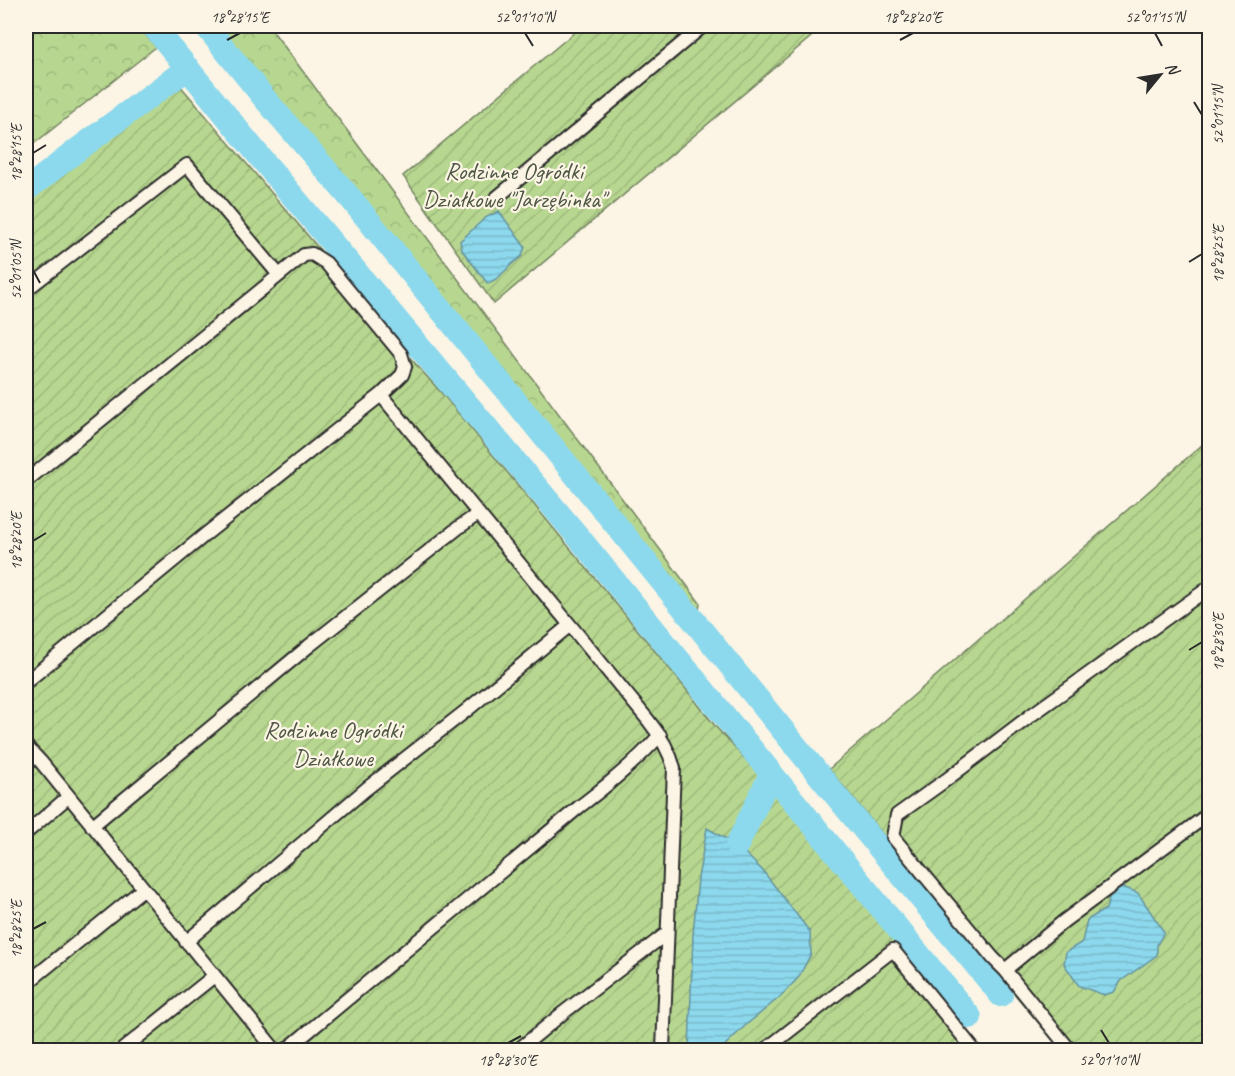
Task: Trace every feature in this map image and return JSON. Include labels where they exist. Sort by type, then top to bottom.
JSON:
[{"type":"lane","points":[[495,199],[703,26]]},
{"type":"lane","points":[[26,290],[187,165],[279,275]]},
{"type":"lane","points":[[26,481],[304,255],[312,254],[326,263],[401,354],[405,367],[402,375],[381,396],[206,534],[26,682]]},
{"type":"lane","points":[[381,396],[660,735],[670,755],[674,768],[663,1050]]},
{"type":"lane","points":[[92,826],[309,646],[478,514]]},
{"type":"lane","points":[[1070,1050],[892,837],[897,814],[1209,587]]},
{"type":"lane","points":[[186,942],[366,789],[570,625]]},
{"type":"lane","points":[[286,1050],[615,779],[646,752],[660,735]]},
{"type":"lane","points":[[26,746],[275,1050]]},
{"type":"lane","points":[[26,833],[68,797]]},
{"type":"lane","points":[[1005,970],[1064,921],[1209,813]]},
{"type":"lane","points":[[26,984],[143,889]]},
{"type":"lane","points":[[518,1050],[667,933]]},
{"type":"lane","points":[[765,1050],[893,950],[974,1050]]},
{"type":"lane","points":[[122,1050],[214,976]]},
{"type":"lane","points":[[1205,1050],[1209,1047]]},
{"type":"green space","points":[[26,26],[138,26],[156,47],[26,150]]},
{"type":"green space","points":[[201,26],[269,26],[700,603],[695,638]]},
{"type":"green space","name":"Rodzinne Ogródki Działkowe \"Jarzębinka\"","points":[[582,26],[824,26],[494,304],[403,176]]},
{"type":"green space","name":"Rodzinne Ogródki Działkowe","points":[[178,83],[320,250],[326,263],[445,397],[716,727],[781,799],[983,1050],[26,1050],[26,202]]},
{"type":"green space","points":[[1209,439],[1209,1050],[1061,1050],[829,769]]},
{"type":"water","points":[[499,211],[525,247],[522,256],[488,284],[462,250],[460,241],[485,218]]},
{"type":"water","points":[[707,828],[737,845],[763,871],[810,932],[811,954],[798,978],[780,997],[720,1050],[689,1050],[693,935],[698,878]]},
{"type":"water","points":[[1123,887],[1138,893],[1164,932],[1157,945],[1157,955],[1121,981],[1114,992],[1104,995],[1079,986],[1064,964],[1066,952],[1082,942],[1087,920],[1106,909],[1111,892]]},
{"type":"waterway","points":[[153,26],[580,539],[970,1017]]},
{"type":"waterway","points":[[206,26],[352,200],[1001,995]]},
{"type":"waterway","points":[[26,190],[188,68]]},
{"type":"waterway","points":[[737,845],[771,774]]}]
